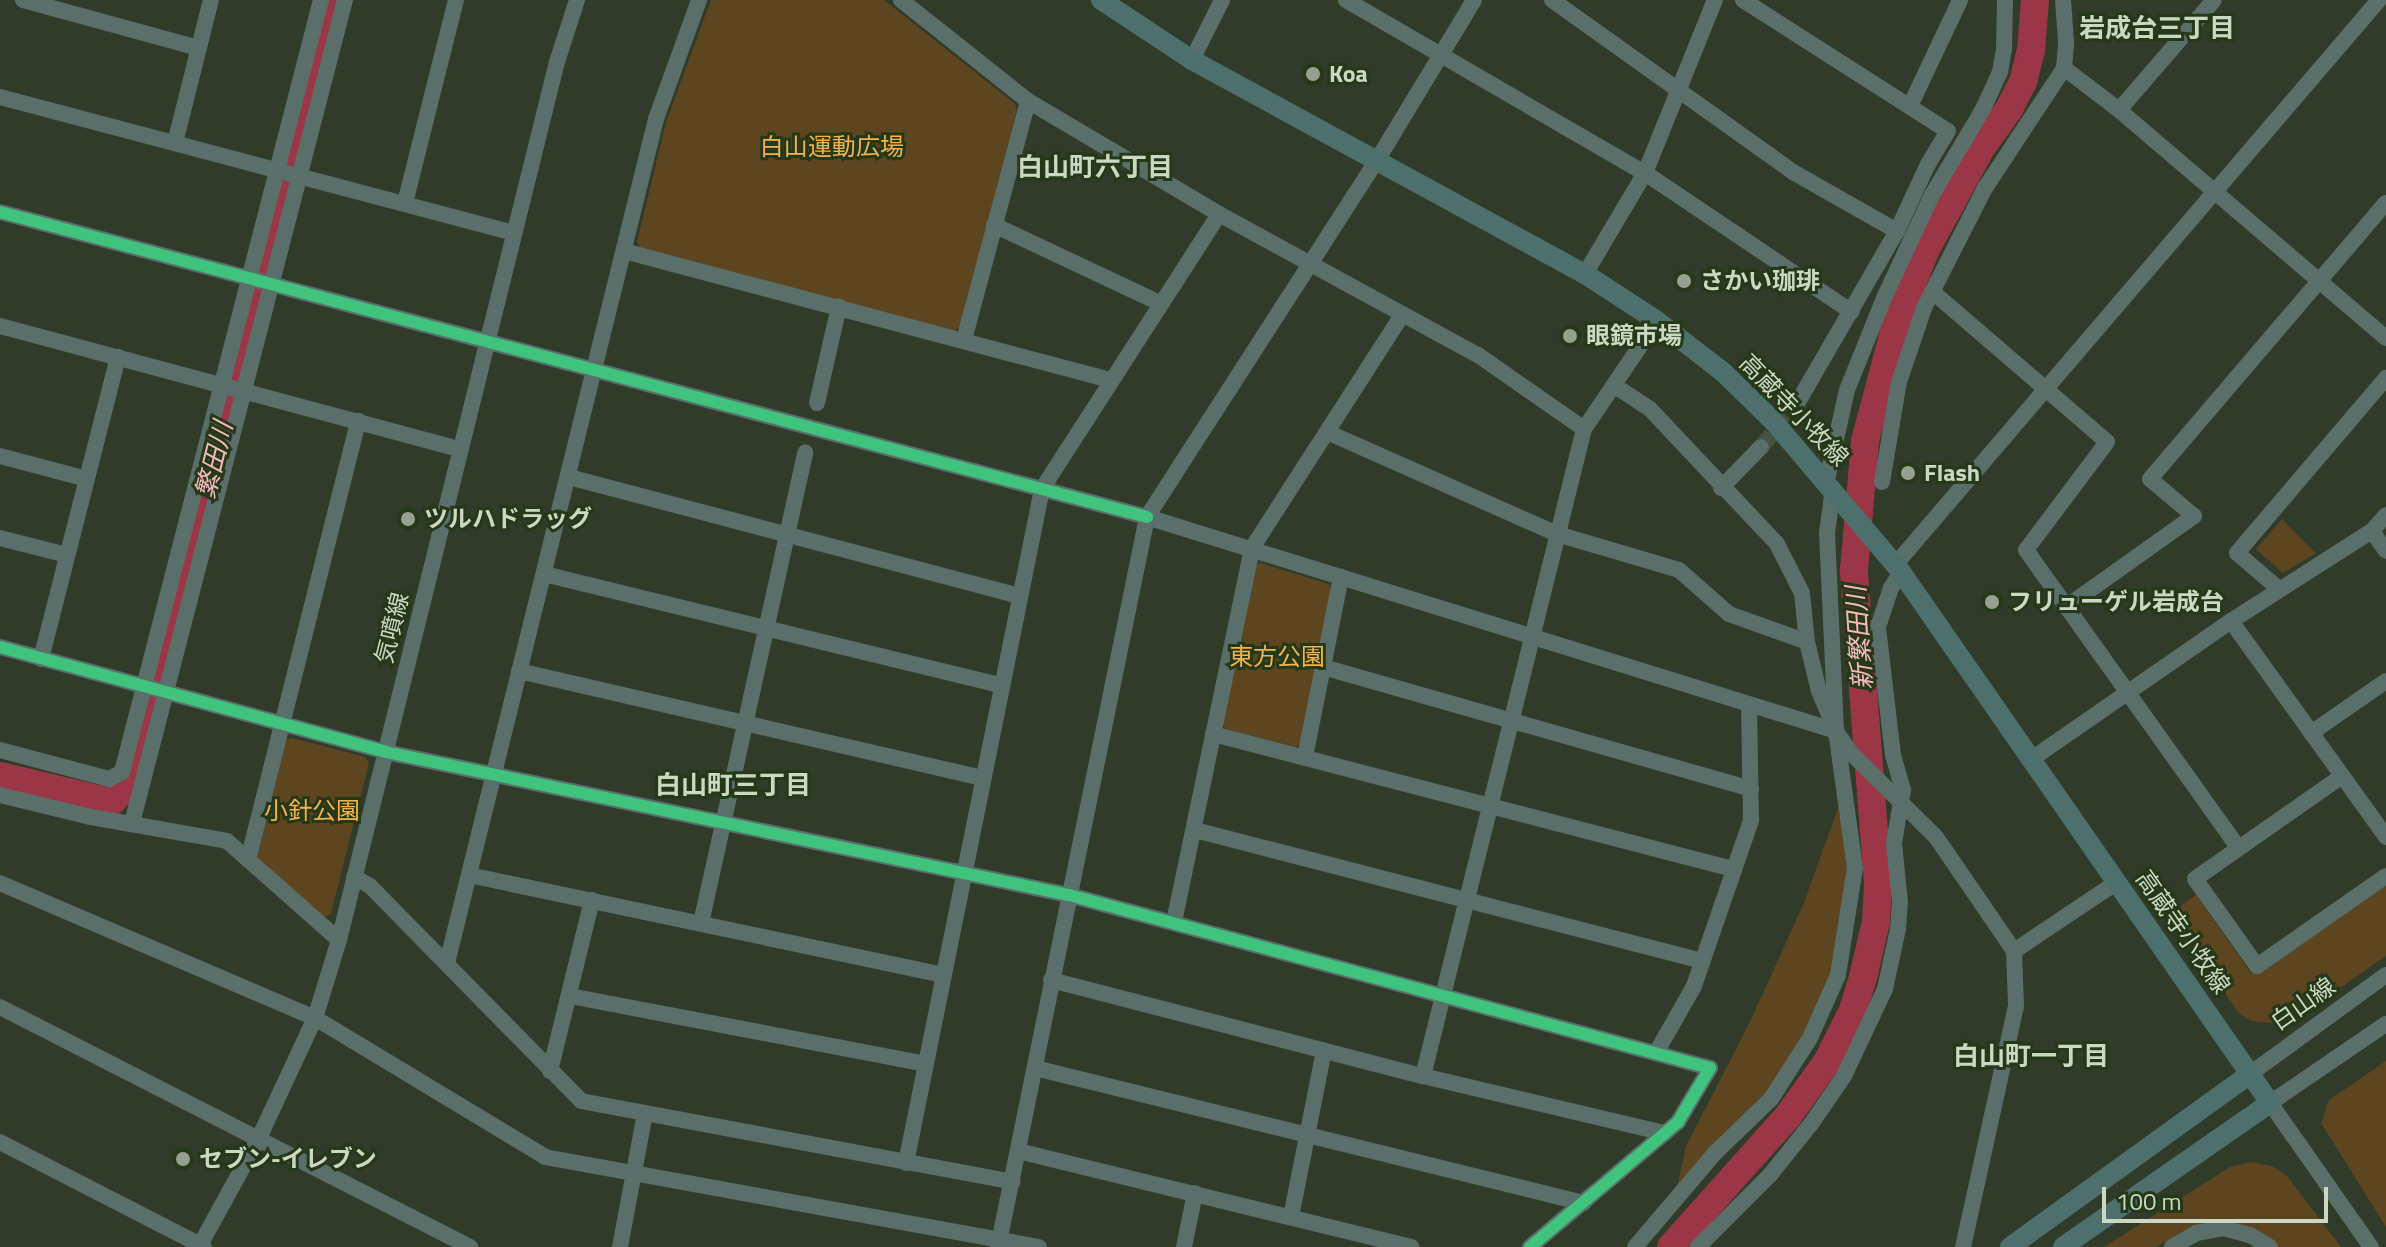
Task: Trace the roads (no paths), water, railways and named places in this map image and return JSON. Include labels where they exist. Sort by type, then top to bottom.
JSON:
[{"type":"main road","name":"高蔵寺小牧線","points":[[1101,0],[1192,60],[1585,274],[1657,321],[1723,372],[1830,484],[1898,568],[2270,1103]]},
{"type":"main road","points":[[2010,1247],[2250,1074]]},
{"type":"main road","points":[[2063,1247],[2270,1103]]},
{"type":"street","points":[[23,0],[82,8],[198,48]]},
{"type":"street","points":[[175,143],[211,0]]},
{"type":"street","points":[[0,750],[109,779],[122,772],[321,0]]},
{"type":"street","points":[[132,823],[345,0]]},
{"type":"street","points":[[405,203],[456,0]]},
{"type":"street","name":"気噴線","points":[[201,1246],[259,1138],[315,1018],[339,940],[557,62],[577,0]]},
{"type":"street","points":[[447,963],[656,119],[699,0]]},
{"type":"street","points":[[902,0],[1028,101],[1219,214],[1478,355],[1584,429]]},
{"type":"street","points":[[1192,60],[1222,0]]},
{"type":"street","points":[[1346,0],[1645,173],[1852,312]]},
{"type":"street","points":[[999,1244],[1147,517],[1376,162],[1474,0]]},
{"type":"street","points":[[1552,0],[1793,172],[1897,231]]},
{"type":"street","points":[[1585,274],[1645,173],[1715,0]]},
{"type":"street","points":[[1743,0],[1948,131],[1928,164],[1897,231],[1795,407]]},
{"type":"street","points":[[1635,1247],[1715,1153],[1771,1099],[1810,1038],[1838,975],[1855,868],[1836,731],[1827,533],[1830,484],[1847,390],[1884,298],[1932,195],[1983,109],[2000,72],[2005,0]]},
{"type":"street","points":[[1882,482],[1899,382],[1924,308],[1985,188],[2064,68],[2063,0]]},
{"type":"street","points":[[2119,110],[2214,0]]},
{"type":"street","points":[[1698,1247],[1770,1175],[1811,1124],[1863,1041],[1885,989],[1898,929],[1900,902],[1894,843],[1896,799],[1902,778],[1893,755],[1878,627],[1898,568],[2046,389],[2379,0]]},
{"type":"street","points":[[1910,106],[1955,2]]},
{"type":"street","points":[[2064,68],[2119,110],[2386,338]]},
{"type":"street","points":[[0,97],[514,233]]},
{"type":"street","points":[[964,340],[1028,101]]},
{"type":"street","points":[[2066,607],[2194,516],[2150,479],[2386,203]]},
{"type":"street","points":[[0,212],[1147,517],[1836,731]]},
{"type":"street","points":[[906,1163],[1042,489],[1219,214]]},
{"type":"street","points":[[994,225],[1160,303]]},
{"type":"street","points":[[624,251],[1110,380]]},
{"type":"street","points":[[1934,293],[2107,442],[2026,550],[2238,847]]},
{"type":"street","points":[[817,403],[839,306]]},
{"type":"street","points":[[1174,922],[1252,548],[1402,315]]},
{"type":"street","points":[[1423,1076],[1584,429],[1657,321]]},
{"type":"street","points":[[0,326],[460,449]]},
{"type":"street","points":[[41,659],[118,357]]},
{"type":"street","points":[[2279,589],[2237,553],[2386,378]]},
{"type":"street","points":[[1615,386],[1650,409],[1721,488],[1777,544],[1802,593],[1807,642],[1819,691],[1836,731],[1850,752],[1936,837],[2014,951],[2016,1006],[1963,1247]]},
{"type":"street","points":[[248,860],[358,421]]},
{"type":"street","points":[[1327,432],[1557,534],[1679,570],[1729,614],[1807,642]]},
{"type":"street","points":[[1721,488],[1761,447]]},
{"type":"street","points":[[701,923],[805,452]]},
{"type":"street","points":[[0,456],[87,479]]},
{"type":"street","points":[[569,477],[1020,596]]},
{"type":"street","points":[[2033,758],[2231,621],[2372,531],[2386,515]]},
{"type":"street","points":[[2372,531],[2386,551]]},
{"type":"street","points":[[0,538],[67,555]]},
{"type":"street","points":[[544,574],[1001,685]]},
{"type":"street","points":[[1305,757],[1341,577]]},
{"type":"street","points":[[2231,621],[2386,837]]},
{"type":"street","points":[[0,647],[386,752],[1069,895],[1710,1068],[1678,1122],[1530,1247]]},
{"type":"street","points":[[1323,667],[1751,789]]},
{"type":"street","points":[[519,671],[982,778]]},
{"type":"street","points":[[2311,733],[2384,688]]},
{"type":"street","points":[[1656,1053],[1694,986],[1751,820],[1749,706]]},
{"type":"street","points":[[1213,734],[1733,869]]},
{"type":"street","points":[[2342,776],[2195,879],[2257,966],[2386,876]]},
{"type":"street","points":[[0,795],[91,817],[227,841],[339,940]]},
{"type":"street","points":[[1195,830],[1702,961]]},
{"type":"street","points":[[469,875],[943,975]]},
{"type":"street","points":[[354,877],[370,886],[581,1101],[1012,1182]]},
{"type":"street","points":[[2014,951],[2117,882]]},
{"type":"street","points":[[0,883],[315,1018],[545,1157],[999,1244],[1039,1247]]},
{"type":"street","points":[[550,1071],[592,900]]},
{"type":"street","name":"白山線","points":[[2250,1074],[2386,975]]},
{"type":"street","points":[[1051,980],[1423,1076],[1665,1133]]},
{"type":"street","points":[[570,996],[926,1064]]},
{"type":"street","points":[[0,1007],[470,1247]]},
{"type":"street","points":[[2371,1247],[2270,1103],[2386,1024]]},
{"type":"street","points":[[1291,1217],[1324,1050]]},
{"type":"street","points":[[1035,1068],[1584,1203]]},
{"type":"street","points":[[620,1247],[645,1114]]},
{"type":"street","points":[[0,1142],[201,1246]]},
{"type":"street","points":[[1018,1151],[1411,1247]]},
{"type":"street","points":[[1184,1247],[1195,1193]]},
{"type":"street","points":[[2172,1247],[2196,1233],[2223,1228],[2250,1235],[2270,1247]]},
{"type":"waterway","name":"繁田川","points":[[0,776],[111,802],[130,783],[332,0]]},
{"type":"waterway","name":"新繁田川","points":[[1671,1247],[1788,1116],[1827,1062],[1853,1010],[1864,973],[1876,922],[1878,884],[1854,570],[1865,441],[1897,321],[1926,249],[1981,148],[2009,109],[2023,82],[2031,51],[2035,0]]},
{"type":"tunnel","points":[[1761,447],[1795,407]]},
{"type":"place","name":"Koa","points":[[1313,74]]},
{"type":"place","name":"さかい珈琲","points":[[1684,281]]},
{"type":"place","name":"眼鏡市場","points":[[1570,336]]},
{"type":"place","name":"Flash","points":[[1908,473]]},
{"type":"place","name":"ツルハドラッグ","points":[[408,519]]},
{"type":"place","name":"フリューゲル岩成台","points":[[1992,602]]},
{"type":"place","name":"セブン-イレブン","points":[[183,1159]]},
{"type":"district","name":"岩成台三丁目","points":[[2157,28]]},
{"type":"district","name":"白山町六丁目","points":[[1095,167]]},
{"type":"district","name":"白山町三丁目","points":[[733,785]]},
{"type":"district","name":"白山町一丁目","points":[[2031,1056]]},
{"type":"park label","name":"白山運動広場","points":[[832,147]]},
{"type":"park label","name":"東方公園","points":[[1277,657]]},
{"type":"park label","name":"小針公園","points":[[312,811]]}]
